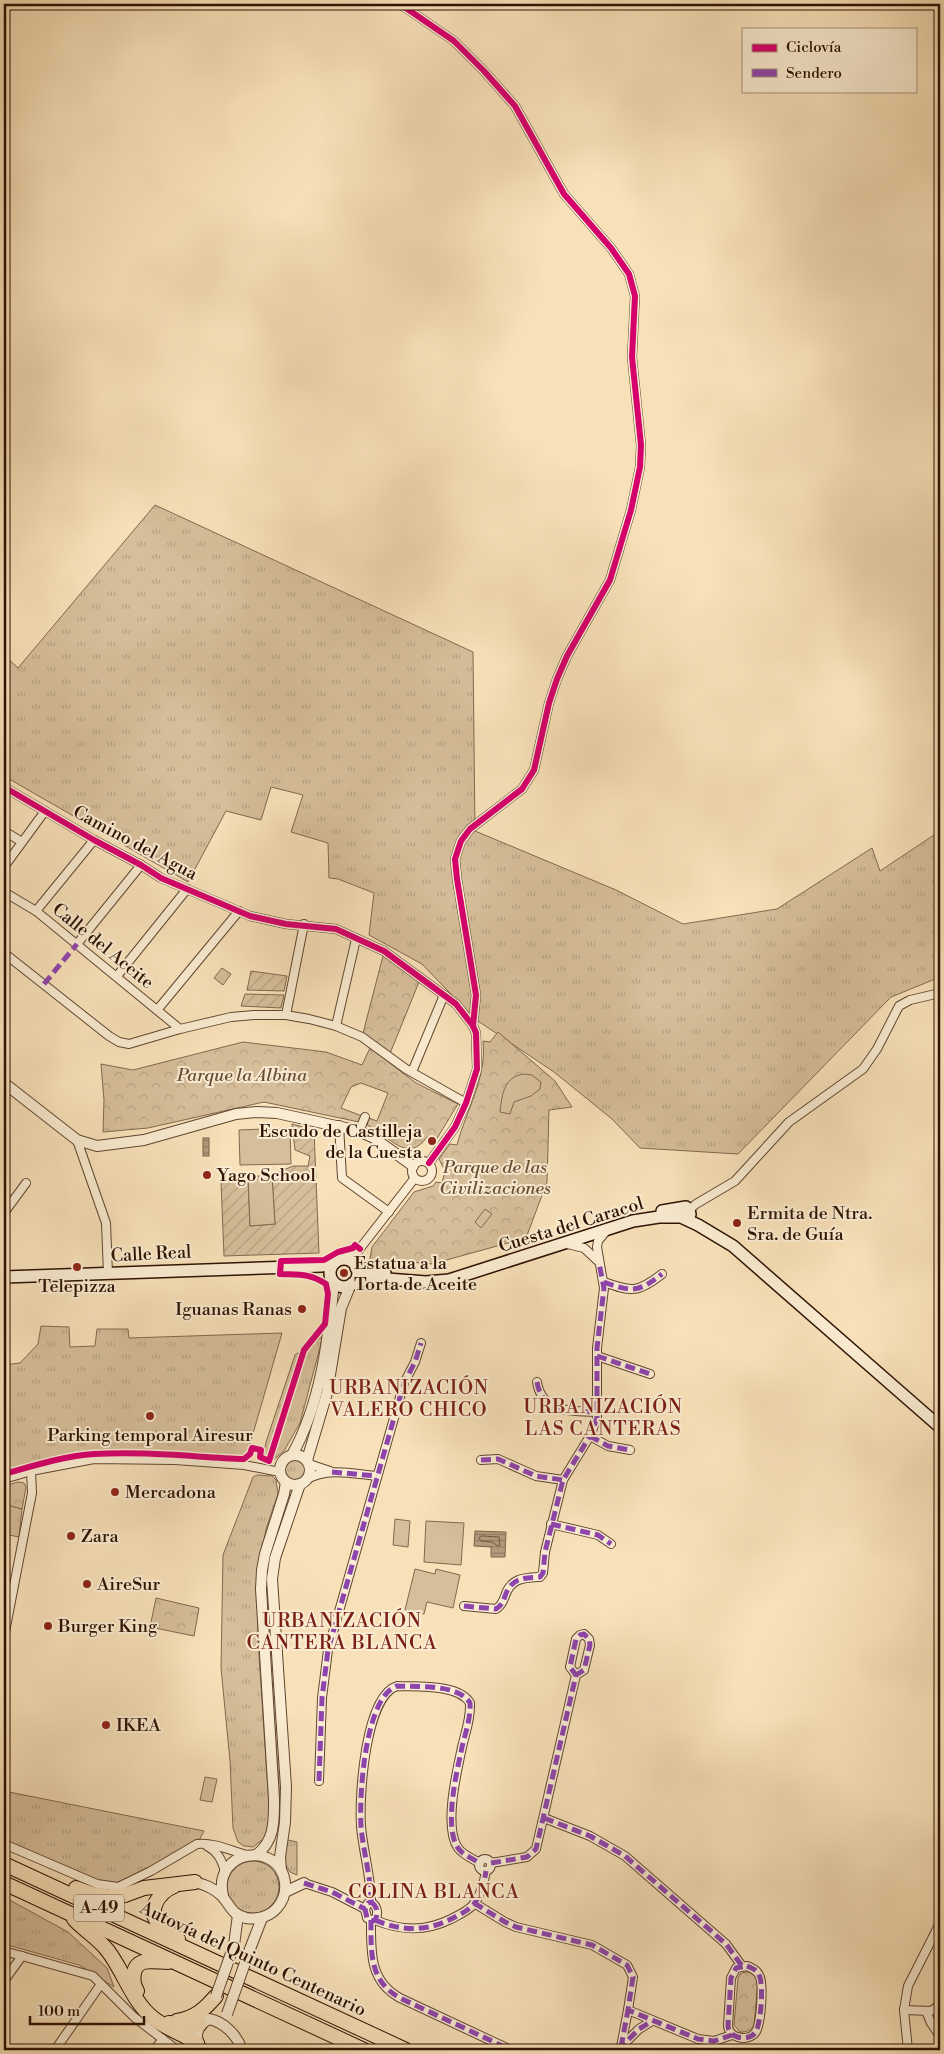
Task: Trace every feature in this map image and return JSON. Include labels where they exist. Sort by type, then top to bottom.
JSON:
[{"type":"highway","points":[[4,1864],[92,1894],[111,1897],[125,1895],[144,1888],[195,1882]]},
{"type":"highway","name":"Autovía del Quinto Centenario","points":[[4,1864],[406,2050]]},
{"type":"highway","name":"Autovía del Quinto Centenario","points":[[4,1883],[364,2050]]},
{"type":"highway","points":[[180,1884],[166,1890],[159,1896],[154,1904],[154,1912],[158,1924],[193,1952]]},
{"type":"highway","points":[[68,1913],[86,1932],[100,1941],[118,1964],[132,1992],[154,2019],[200,2047]]},
{"type":"highway","points":[[173,1962],[143,1962],[137,1966],[133,1974],[134,1986],[156,2016],[169,2023],[188,2026],[205,2021]]},
{"type":"highway","points":[[169,2023],[185,2020],[202,2011],[216,1996]]},
{"type":"main road","name":"Cuesta del Caracol","points":[[352,1283],[374,1278],[426,1282],[449,1280],[633,1222],[685,1212]]},
{"type":"main road","name":"Cuesta del Caracol","points":[[355,1266],[388,1274],[423,1276],[455,1272],[639,1214],[685,1212]]},
{"type":"main road","points":[[685,1212],[733,1246],[940,1427]]},
{"type":"main road","name":"Calle Real","points":[[4,1277],[300,1266],[338,1261]]},
{"type":"main road","points":[[338,1261],[355,1266],[357,1275],[352,1283],[344,1287],[332,1280],[330,1270],[338,1261]]},
{"type":"main road","name":"Calle Real","points":[[300,1266],[332,1280]]},
{"type":"street","points":[[400,4],[454,41],[515,106],[564,194],[611,248],[629,274],[635,296],[632,358],[641,445],[640,467],[631,510],[614,568],[610,580],[567,656],[557,679],[549,704],[534,770],[522,789],[470,829],[460,841],[456,859],[457,879],[476,995],[473,1026]]},
{"type":"street","name":"Camino del Agua","points":[[4,787],[161,878],[250,916],[286,924],[304,924],[336,929],[384,952],[456,1004],[473,1026],[478,1052],[477,1069],[466,1103],[455,1127],[428,1163]]},
{"type":"street","points":[[4,867],[45,811]]},
{"type":"street","points":[[4,831],[22,842]]},
{"type":"street","points":[[36,911],[94,840]]},
{"type":"street","points":[[77,944],[141,865]]},
{"type":"street","points":[[117,976],[187,889]]},
{"type":"street","name":"Calle del Aceite","points":[[4,892],[36,911],[158,1009],[180,1029]]},
{"type":"street","points":[[158,1009],[239,911]]},
{"type":"street","points":[[286,1015],[304,924]]},
{"type":"street","points":[[336,1026],[356,939]]},
{"type":"street","points":[[4,953],[119,1042],[129,1044],[231,1017],[286,1015],[309,1019],[336,1026],[362,1036],[412,1072],[466,1103]]},
{"type":"street","points":[[685,1212],[741,1176],[777,1134],[798,1115],[863,1069],[877,1049],[899,1006],[910,1000],[940,993]]},
{"type":"street","points":[[412,1072],[444,995]]},
{"type":"street","points":[[4,1083],[77,1140],[97,1146],[144,1140],[236,1114],[277,1113],[339,1125],[359,1131],[374,1138],[413,1166]]},
{"type":"street","points":[[359,1131],[365,1117]]},
{"type":"street","points":[[339,1125],[342,1178],[389,1212]]},
{"type":"street","points":[[77,1140],[106,1223],[108,1274]]},
{"type":"street","points":[[420,1161],[428,1163],[432,1171],[430,1177],[422,1182],[414,1178],[411,1172],[413,1166],[420,1161]]},
{"type":"street","points":[[338,1261],[358,1251],[414,1178]]},
{"type":"street","points":[[4,1213],[26,1183]]},
{"type":"street","points":[[464,1606],[496,1609],[503,1603],[512,1583],[521,1578],[542,1576],[545,1552],[563,1480],[590,1436],[598,1412],[597,1356],[604,1282],[597,1247],[601,1236],[607,1230]]},
{"type":"street","points":[[567,1244],[584,1248],[599,1262]]},
{"type":"street","points":[[355,1266],[358,1251]]},
{"type":"street","points":[[604,1282],[624,1290],[634,1290],[647,1285],[662,1274]]},
{"type":"street","points":[[332,1280],[323,1362],[314,1402],[299,1441],[292,1455],[282,1463],[280,1472],[286,1482],[295,1485],[317,1474],[332,1472],[377,1476]]},
{"type":"street","points":[[195,1882],[209,1886],[222,1896],[231,1910],[245,1918],[262,1918],[271,1914],[279,1906],[285,1892],[280,1857],[285,1822],[286,1787],[272,1579],[275,1558],[304,1482],[310,1472],[308,1462],[327,1393],[341,1308],[352,1283]]},
{"type":"street","points":[[319,1781],[322,1698],[328,1650],[404,1383],[415,1362],[421,1343]]},
{"type":"street","points":[[597,1356],[650,1374]]},
{"type":"street","points":[[537,1382],[541,1397],[556,1408],[571,1411],[598,1412]]},
{"type":"street","points":[[590,1436],[608,1446],[630,1450]]},
{"type":"street","points":[[292,1455],[300,1455],[308,1462],[332,1472]]},
{"type":"street","points":[[4,1479],[31,1471],[94,1459],[175,1460],[244,1465],[280,1472]]},
{"type":"street","points":[[481,1460],[498,1459],[530,1475],[563,1480]]},
{"type":"street","points":[[4,1637],[32,1493],[31,1471]]},
{"type":"street","points":[[195,1882],[207,1880],[224,1873],[235,1860],[251,1855],[269,1843],[274,1819],[274,1799],[260,1589],[262,1570],[286,1482]]},
{"type":"street","points":[[552,1524],[598,1534],[611,1544]]},
{"type":"street","points":[[480,1863],[486,1859],[491,1863],[527,1857],[536,1849],[576,1675],[584,1670],[590,1645],[589,1638],[584,1634],[576,1639],[570,1663],[571,1670],[576,1675]]},
{"type":"street","points":[[486,1871],[482,1870],[480,1863],[456,1846],[452,1824],[453,1797],[470,1716],[470,1703],[462,1693],[452,1690],[397,1686],[391,1688],[382,1700],[371,1730],[360,1791],[361,1827],[371,1902],[377,1908],[373,1920],[373,1963],[376,1974],[384,1988],[400,1998],[511,2050]]},
{"type":"street","points":[[544,1818],[590,1836],[625,1856],[726,1944],[742,1966]]},
{"type":"street","points":[[204,1843],[216,1851],[222,1863],[224,1873],[221,1885],[222,1896]]},
{"type":"street","points":[[4,1844],[97,1884],[118,1887],[151,1871],[197,1844],[204,1843],[268,1858],[282,1874],[332,1892],[365,1909]]},
{"type":"street","points":[[371,1902],[368,1903],[365,1909],[365,1915],[373,1920],[399,1928],[424,1928],[443,1923],[457,1916],[474,1903],[484,1884],[486,1871],[490,1869],[491,1863]]},
{"type":"street","points":[[285,1892],[304,1883]]},
{"type":"street","points":[[474,1903],[504,1922],[516,1927],[592,1945],[623,1962],[630,1969],[632,1976],[628,2010],[620,2049]]},
{"type":"street","points":[[200,2047],[196,2034],[205,2021],[216,1996],[234,1945],[238,1915]]},
{"type":"street","points":[[227,2027],[227,2014],[262,1918]]},
{"type":"street","points":[[908,2050],[904,2010],[910,1980],[940,1923]]},
{"type":"street","points":[[4,1951],[93,1976],[134,2017],[176,2050]]},
{"type":"street","points":[[4,1981],[22,1956]]},
{"type":"street","points":[[628,2010],[652,2021],[706,2040],[721,2040],[732,2035],[749,2036],[756,2032],[762,1985],[760,1976],[751,1968],[742,1966],[736,1968],[731,1978],[728,2026],[732,2035]]},
{"type":"street","points":[[55,2050],[101,1984]]},
{"type":"street","points":[[904,2010],[926,2011],[934,2010],[940,2006]]},
{"type":"street","points":[[926,2011],[931,2023],[940,2036]]},
{"type":"street","points":[[205,2021],[218,2021],[227,2027],[244,2049]]},
{"type":"street","points":[[620,2049],[639,2029],[652,2021]]},
{"type":"street","points":[[154,2050],[162,2039]]},
{"type":"green space","points":[[155,505],[473,652],[475,831],[616,890],[683,924],[777,909],[872,848],[880,871],[940,831],[940,977],[891,997],[738,1154],[640,1148],[612,1119],[554,1072],[475,1019],[422,964],[369,935],[374,893],[338,879],[329,878],[328,843],[291,832],[303,795],[271,787],[261,820],[226,811],[188,882],[4,776],[4,655],[18,668]]},
{"type":"green space","points":[[384,952],[421,977],[389,1056],[362,1037]]},
{"type":"green space","points":[[222,968],[231,974],[223,985],[214,978]]},
{"type":"green space","points":[[251,971],[287,976],[284,991],[247,990]]},
{"type":"green space","points":[[245,994],[284,995],[281,1008],[241,1006]]},
{"type":"green space","name":"Parque de las Civilizaciones","points":[[498,1032],[555,1081],[572,1107],[549,1110],[547,1182],[526,1238],[432,1264],[388,1260],[378,1265],[369,1264],[372,1247],[414,1192],[433,1186],[436,1182],[442,1183],[445,1171],[439,1159],[450,1144],[457,1145],[479,1081],[482,1068],[483,1041],[490,1042]]},
{"type":"green space","name":"Parque la Albina","points":[[243,1042],[326,1052],[362,1065],[370,1048],[416,1083],[458,1104],[436,1140],[427,1137],[420,1145],[412,1148],[398,1145],[367,1125],[369,1118],[377,1121],[388,1093],[361,1083],[351,1087],[341,1108],[362,1116],[359,1122],[264,1102],[148,1128],[103,1132],[104,1100],[101,1064],[133,1070]]},
{"type":"green space","points":[[518,1075],[532,1075],[541,1082],[540,1089],[531,1096],[514,1102],[510,1114],[500,1112],[503,1093],[508,1082]]},
{"type":"green space","points":[[292,1124],[314,1130],[319,1253],[224,1256],[221,1182],[248,1177],[250,1226],[275,1224],[272,1175],[293,1166],[308,1166],[310,1156],[295,1150]]},
{"type":"green space","points":[[290,1128],[291,1164],[240,1165],[239,1130]]},
{"type":"green space","points":[[272,1175],[275,1224],[250,1226],[248,1177]]},
{"type":"green space","points":[[485,1209],[492,1214],[481,1228],[475,1222]]},
{"type":"green space","points":[[41,1326],[69,1327],[70,1347],[95,1346],[97,1329],[128,1329],[129,1338],[282,1333],[244,1465],[94,1459],[4,1479],[4,1365],[20,1363],[38,1344]]},
{"type":"green space","points":[[323,1336],[300,1423],[284,1451],[272,1461],[263,1458],[266,1442],[295,1355]]},
{"type":"green space","points":[[295,1458],[303,1461],[306,1469],[303,1477],[295,1480],[287,1477],[284,1469],[287,1461]]},
{"type":"green space","points":[[257,1475],[272,1476],[276,1480],[278,1494],[266,1529],[257,1578],[258,1640],[270,1822],[266,1837],[253,1847],[244,1846],[238,1842],[233,1828],[230,1761],[221,1668],[223,1555],[253,1477]]},
{"type":"green space","points":[[18,1482],[24,1483],[26,1487],[22,1509],[4,1504],[4,1486]]},
{"type":"green space","points":[[285,1503],[288,1504],[274,1549],[281,1772],[280,1827],[278,1826],[280,1808],[265,1587],[270,1555]]},
{"type":"green space","points":[[4,1504],[22,1509],[19,1537],[4,1534]]},
{"type":"green space","points":[[395,1519],[410,1521],[408,1547],[393,1545]]},
{"type":"green space","points":[[426,1521],[464,1523],[461,1565],[424,1562]]},
{"type":"green space","points":[[415,1569],[435,1574],[436,1569],[460,1575],[453,1608],[427,1602],[424,1614],[405,1610]]},
{"type":"green space","points":[[156,1598],[199,1608],[194,1636],[150,1627]]},
{"type":"green space","points":[[205,1777],[217,1779],[212,1802],[200,1800]]},
{"type":"green space","points":[[4,1791],[204,1831],[197,1844],[118,1887],[97,1884],[4,1844]]},
{"type":"green space","points":[[288,1840],[297,1842],[297,1875],[290,1872],[283,1860]]},
{"type":"green space","points":[[248,1861],[258,1861],[267,1865],[275,1873],[279,1887],[275,1901],[267,1909],[258,1913],[248,1913],[239,1909],[231,1901],[227,1892],[227,1882],[231,1873],[239,1865]]},
{"type":"green space","points":[[4,1897],[68,1932],[107,1968],[114,1987],[79,1965],[4,1944]]},
{"type":"green space","points":[[745,1972],[753,1974],[758,1981],[754,2025],[748,2031],[740,2032],[734,2025],[738,1978],[740,1974]]},
{"type":"water","points":[[203,1138],[209,1138],[209,1156],[203,1156]]},
{"type":"water","points":[[475,1531],[506,1532],[505,1557],[491,1557],[491,1547],[474,1546]]},
{"type":"marked path","points":[[44,984],[77,944]]},
{"type":"marked path","points":[[464,1606],[496,1609],[502,1604],[514,1582],[540,1577],[543,1573],[545,1552],[563,1480],[590,1436],[597,1418],[597,1348],[604,1288],[599,1263]]},
{"type":"marked path","points":[[604,1282],[621,1288],[634,1289],[647,1285],[662,1274]]},
{"type":"marked path","points":[[319,1781],[322,1698],[328,1650],[404,1383],[415,1362],[421,1343]]},
{"type":"marked path","points":[[597,1356],[650,1374]]},
{"type":"marked path","points":[[537,1382],[545,1400],[560,1409],[598,1412]]},
{"type":"marked path","points":[[590,1436],[608,1446],[630,1450]]},
{"type":"marked path","points":[[481,1460],[498,1459],[536,1476],[563,1480]]},
{"type":"marked path","points":[[332,1472],[377,1476]]},
{"type":"marked path","points":[[551,1524],[598,1535],[611,1544]]},
{"type":"marked path","points":[[491,1863],[527,1857],[536,1849],[576,1675],[570,1667],[576,1639],[584,1634],[589,1639],[590,1645],[584,1670],[576,1675]]},
{"type":"marked path","points":[[371,1902],[361,1826],[363,1771],[366,1748],[378,1708],[386,1694],[397,1686],[437,1688],[457,1692],[470,1703],[468,1722],[454,1787],[451,1815],[454,1839],[458,1848],[465,1855],[480,1863]]},
{"type":"marked path","points":[[544,1818],[590,1836],[625,1856],[726,1944],[742,1966]]},
{"type":"marked path","points":[[375,1920],[404,1928],[422,1928],[451,1919],[474,1904],[482,1889],[486,1871]]},
{"type":"marked path","points":[[304,1883],[332,1892],[365,1909]]},
{"type":"marked path","points":[[371,1902],[377,1912],[373,1921],[367,1918],[365,1909],[368,1903],[371,1902]]},
{"type":"marked path","points":[[474,1903],[516,1927],[592,1945],[627,1965],[633,1977],[628,2010],[698,2039],[714,2041],[732,2035]]},
{"type":"marked path","points":[[371,1920],[371,1943],[374,1965],[382,1983],[390,1991],[400,1998],[511,2050]]},
{"type":"marked path","points":[[747,1966],[756,1970],[761,1980],[761,2004],[759,2022],[755,2033],[752,2036],[743,2038],[735,2036],[728,2026],[731,1978],[736,1968],[747,1966]]},
{"type":"marked path","points":[[621,2047],[628,2010]]},
{"type":"marked path","points":[[618,2050],[639,2029],[652,2021]]},
{"type":"cycle path","points":[[400,4],[454,41],[515,106],[564,194],[611,248],[629,274],[635,296],[632,357],[641,445],[640,467],[631,510],[610,580],[567,656],[557,679],[549,703],[534,770],[522,789],[470,829],[461,841],[455,859],[476,995],[473,1026]]},
{"type":"cycle path","points":[[4,787],[161,878],[250,916],[286,924],[336,929],[384,951],[456,1004],[473,1026],[476,1033],[477,1069],[466,1103],[455,1127],[429,1163]]},
{"type":"cycle path","points":[[4,1474],[60,1459],[113,1453],[244,1459],[250,1454],[252,1448],[261,1450],[260,1457],[269,1461],[304,1350],[325,1324],[328,1294],[326,1284],[314,1278],[304,1275],[280,1274],[281,1261],[324,1260],[338,1252],[353,1248],[355,1245],[360,1249]]},
{"type":"place","name":"Escudo de Castilleja de la Cuesta","points":[[432,1141]]},
{"type":"place","name":"Yago School","points":[[207,1175]]},
{"type":"place","name":"Ermita de Ntra. Sra. de Guía","points":[[737,1223]]},
{"type":"place","name":"Telepizza","points":[[77,1267]]},
{"type":"place","name":"Estatua a la Torta de Aceite","points":[[344,1273]]},
{"type":"place","name":"Iguanas Ranas","points":[[302,1309]]},
{"type":"place","name":"Parking temporal Airesur","points":[[150,1416]]},
{"type":"place","name":"Mercadona","points":[[115,1492]]},
{"type":"place","name":"Zara","points":[[71,1536]]},
{"type":"place","name":"AireSur","points":[[87,1584]]},
{"type":"place","name":"Burger King","points":[[48,1626]]},
{"type":"place","name":"IKEA","points":[[106,1725]]},
{"type":"district","name":"URBANIZACIÓN VALERO CHICO","points":[[409,1399]]},
{"type":"district","name":"URBANIZACIÓN LAS CANTERAS","points":[[603,1418]]},
{"type":"district","name":"URBANIZACIÓN CANTERA BLANCA","points":[[342,1632]]},
{"type":"district","name":"COLINA BLANCA","points":[[434,1892]]}]
